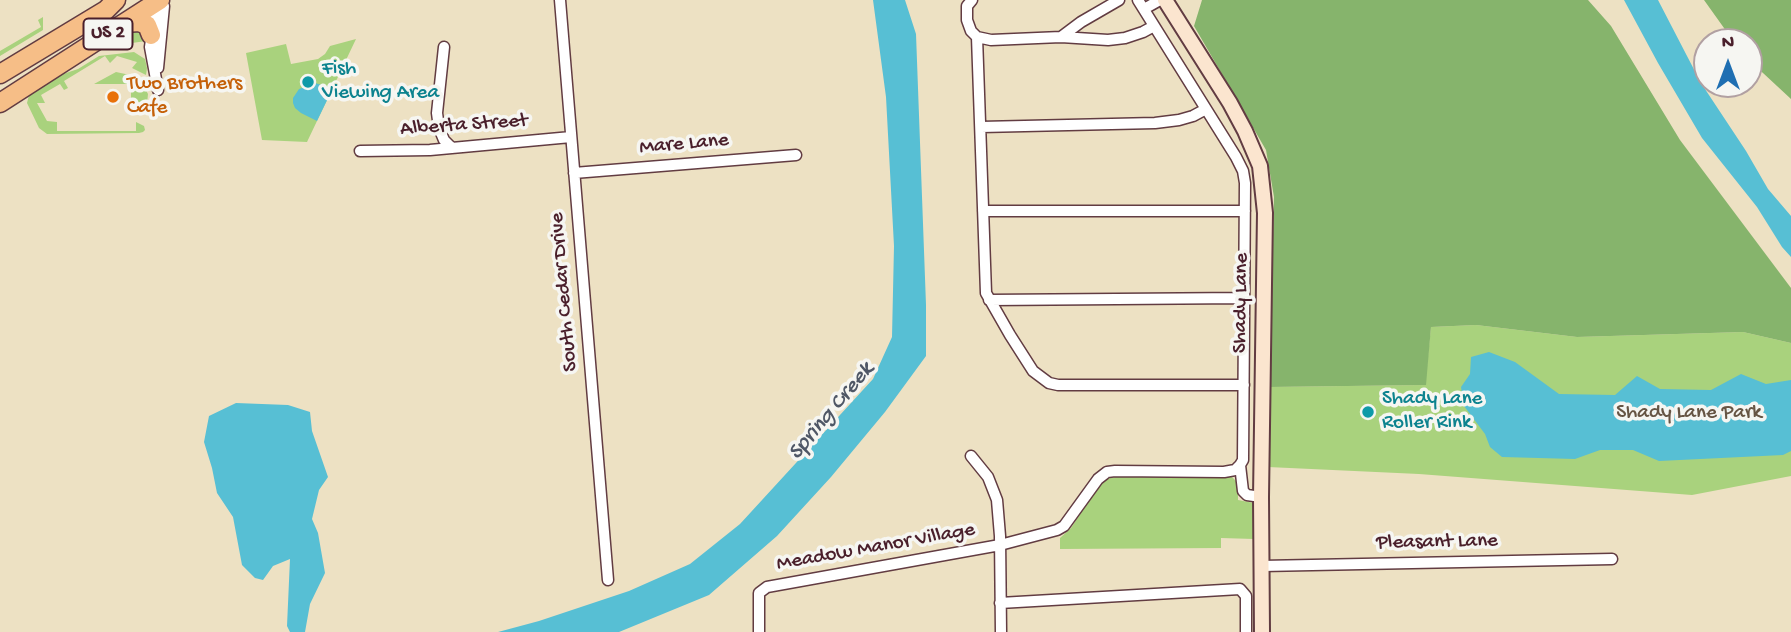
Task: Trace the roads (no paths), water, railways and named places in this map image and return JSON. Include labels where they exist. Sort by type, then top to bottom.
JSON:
[{"type":"highway","name":"US 2","points":[[1,81],[116,0]]},
{"type":"highway","name":"US 2","points":[[0,103],[160,0]]},
{"type":"highway","points":[[125,23],[139,22],[147,25],[151,35]]},
{"type":"main road","name":"Shady Lane","points":[[1163,0],[1230,103],[1260,166],[1265,213],[1262,632]]},
{"type":"street","points":[[160,0],[164,6],[158,90],[150,47],[155,12],[160,0]]},
{"type":"street","name":"South Cedar Drive","points":[[560,0],[608,580]]},
{"type":"street","points":[[972,0],[967,6],[967,20],[971,32],[977,37],[991,40],[1061,37],[1084,40],[1116,39],[1143,32],[1154,26]]},
{"type":"street","points":[[1061,37],[1119,0]]},
{"type":"street","points":[[1163,0],[1141,5],[1243,171],[1244,385],[1243,460],[1240,465],[1243,491],[1247,495],[1261,497]]},
{"type":"street","points":[[977,37],[986,293],[1033,371],[1048,383],[1058,385],[1244,385]]},
{"type":"street","points":[[444,47],[437,113],[444,140],[452,148]]},
{"type":"street","points":[[981,127],[1155,123],[1179,120],[1206,109]]},
{"type":"street","name":"Alberta Street","points":[[360,151],[452,148],[571,137]]},
{"type":"street","name":"Mare Lane","points":[[574,173],[796,155]]},
{"type":"street","points":[[984,211],[1245,211]]},
{"type":"street","points":[[989,300],[1244,298]]},
{"type":"street","name":"Meadow Manor Village","points":[[971,456],[988,477],[997,500],[1000,632]]},
{"type":"street","name":"Meadow Manor Village","points":[[759,632],[759,593],[767,587],[1000,545],[1057,530],[1064,526],[1098,479],[1107,472],[1224,471],[1235,470],[1240,465]]},
{"type":"street","name":"Pleasant Lane","points":[[1262,566],[1612,559]]},
{"type":"street","points":[[1000,603],[1240,589],[1246,596],[1246,632]]},
{"type":"water","points":[[873,0],[905,0],[916,34],[926,356],[885,412],[831,477],[777,536],[709,595],[619,632],[498,632],[629,591],[690,564],[740,524],[873,379],[892,337],[894,246],[886,97]]},
{"type":"water","points":[[1624,0],[1658,0],[1693,68],[1693,98],[1711,98],[1768,189],[1791,216],[1791,257],[1757,207],[1702,138]]},
{"type":"water","points":[[315,83],[332,90],[317,121],[301,113],[293,103],[299,89]]},
{"type":"water","points":[[1489,352],[1515,362],[1559,394],[1615,395],[1637,376],[1660,389],[1711,390],[1741,374],[1766,384],[1791,380],[1791,451],[1783,455],[1659,461],[1633,450],[1600,450],[1575,459],[1502,457],[1490,447],[1485,434],[1464,406],[1461,387],[1470,374],[1471,357]]},
{"type":"water","points":[[236,403],[288,405],[310,412],[312,431],[328,477],[319,490],[312,519],[318,533],[325,573],[310,604],[305,632],[290,632],[287,626],[290,559],[273,566],[263,580],[255,578],[242,565],[233,517],[217,493],[204,442],[209,416]]},
{"type":"place","name":"Fish Viewing Area","points":[[308,82]]},
{"type":"place","name":"Two Brothers Cafe","points":[[113,97]]},
{"type":"place","name":"Shady Lane Roller Rink","points":[[1368,412]]},
{"type":"water label","name":"Spring Creek","points":[[832,412]]},
{"type":"park label","name":"Shady Lane Park","points":[[1689,414]]}]
